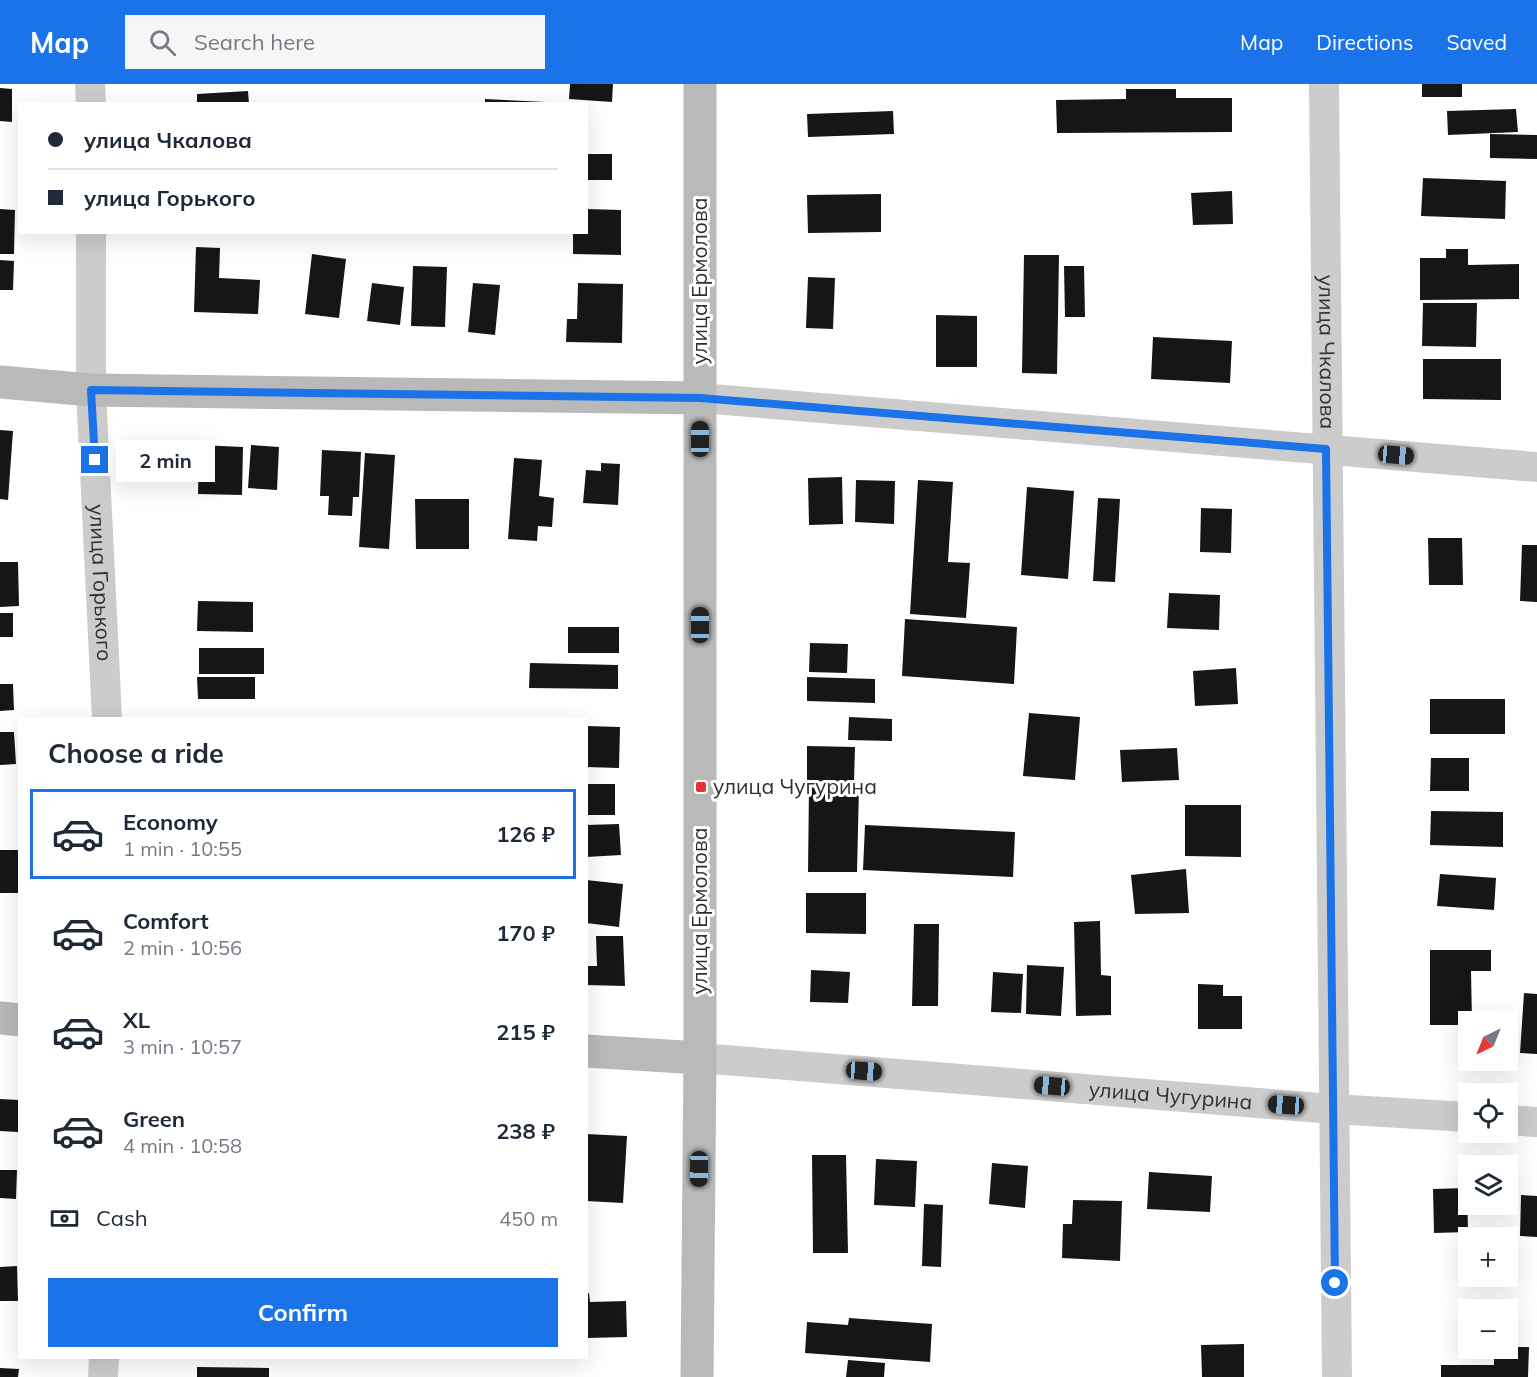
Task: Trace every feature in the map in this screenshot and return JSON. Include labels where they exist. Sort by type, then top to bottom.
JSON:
[{"type":"street","points":[[90,84],[90,102]]},
{"type":"street","name":"улица Ермолова","points":[[697,1377],[700,1058],[700,84]]},
{"type":"street","name":"улица Чкалова","points":[[1324,84],[1336,1377]]},
{"type":"street","name":"улица Горького","points":[[91,234],[91,390],[107,717]]},
{"type":"street","points":[[0,382],[91,390],[700,398],[1537,467]]},
{"type":"street","points":[[0,1018],[18,1020]]},
{"type":"street","name":"улица Чугурина","points":[[588,1051],[1458,1117]]},
{"type":"street","points":[[1518,1121],[1537,1122]]},
{"type":"street","points":[[102,1377],[104,1359]]},
{"type":"building","points":[[570,84],[613,84],[612,102],[569,99]]},
{"type":"building","points":[[1422,84],[1462,84],[1462,97],[1422,97]]},
{"type":"building","points":[[0,88],[12,89],[12,122],[0,121]]},
{"type":"building","points":[[1126,89],[1176,89],[1176,98],[1232,98],[1232,132],[1057,133],[1056,100],[1126,99]]},
{"type":"building","points":[[248,91],[249,102],[197,102],[197,94]]},
{"type":"building","points":[[485,99],[546,102],[485,102]]},
{"type":"building","points":[[1516,109],[1518,132],[1448,135],[1447,111]]},
{"type":"building","points":[[893,111],[894,134],[808,137],[807,114]]},
{"type":"building","points":[[1490,134],[1537,135],[1537,159],[1490,158]]},
{"type":"building","points":[[588,154],[612,154],[612,180],[588,180]]},
{"type":"building","points":[[1423,178],[1506,181],[1505,219],[1421,216]]},
{"type":"building","points":[[1232,191],[1233,224],[1193,225],[1191,193]]},
{"type":"building","points":[[881,194],[881,232],[808,233],[807,195]]},
{"type":"building","points":[[0,209],[15,210],[14,254],[0,254]]},
{"type":"building","points":[[588,209],[621,210],[621,255],[573,254],[573,234],[588,234]]},
{"type":"building","points":[[196,247],[220,248],[219,278],[260,280],[258,314],[194,312]]},
{"type":"building","points":[[1446,249],[1468,249],[1468,265],[1519,264],[1519,299],[1420,300],[1420,258],[1446,258]]},
{"type":"building","points":[[312,254],[346,259],[339,318],[305,314]]},
{"type":"building","points":[[1024,255],[1059,255],[1057,374],[1022,373]]},
{"type":"building","points":[[0,260],[14,261],[13,290],[0,290]]},
{"type":"building","points":[[413,266],[447,267],[445,327],[411,326]]},
{"type":"building","points":[[1064,266],[1084,266],[1085,317],[1065,317]]},
{"type":"building","points":[[808,277],[835,278],[833,329],[806,328]]},
{"type":"building","points":[[372,283],[404,287],[400,325],[367,321]]},
{"type":"building","points":[[473,283],[500,285],[495,335],[468,332]]},
{"type":"building","points":[[578,283],[623,284],[622,343],[566,342],[567,319],[577,319]]},
{"type":"building","points":[[1423,303],[1477,303],[1476,347],[1422,346]]},
{"type":"building","points":[[936,315],[977,316],[977,367],[936,367]]},
{"type":"building","points":[[1153,337],[1232,341],[1230,383],[1151,379]]},
{"type":"building","points":[[1423,359],[1501,359],[1501,400],[1423,399]]},
{"type":"building","points":[[0,430],[13,431],[8,500],[0,499]]},
{"type":"building","points":[[199,445],[243,447],[242,495],[198,494]]},
{"type":"building","points":[[251,445],[279,447],[277,490],[248,488]]},
{"type":"building","points":[[322,450],[361,452],[359,497],[353,497],[352,516],[328,515],[329,496],[320,496]]},
{"type":"building","points":[[365,453],[395,455],[389,549],[359,547]]},
{"type":"building","points":[[514,458],[542,460],[539,496],[554,498],[552,527],[538,526],[537,541],[508,539]]},
{"type":"building","points":[[601,463],[620,464],[618,505],[583,503],[586,470],[601,471]]},
{"type":"building","points":[[842,477],[843,524],[809,525],[808,478]]},
{"type":"building","points":[[856,480],[895,481],[894,524],[855,522]]},
{"type":"building","points":[[918,480],[953,482],[948,562],[970,563],[966,618],[910,614]]},
{"type":"building","points":[[1027,487],[1074,491],[1068,579],[1021,575]]},
{"type":"building","points":[[1098,498],[1120,499],[1115,582],[1093,581]]},
{"type":"building","points":[[415,499],[469,499],[469,549],[416,549]]},
{"type":"building","points":[[1201,508],[1232,509],[1231,553],[1200,552]]},
{"type":"building","points":[[1428,538],[1462,538],[1463,585],[1429,585]]},
{"type":"building","points":[[1522,545],[1537,545],[1537,602],[1520,601]]},
{"type":"building","points":[[0,562],[18,562],[19,606],[0,607]]},
{"type":"building","points":[[1169,593],[1220,595],[1219,630],[1167,628]]},
{"type":"building","points":[[198,601],[253,602],[253,632],[197,631]]},
{"type":"building","points":[[0,613],[13,613],[13,637],[0,637]]},
{"type":"building","points":[[905,619],[1017,627],[1014,684],[902,676]]},
{"type":"building","points":[[568,627],[619,627],[619,653],[568,653]]},
{"type":"building","points":[[810,643],[848,644],[847,673],[809,672]]},
{"type":"building","points":[[199,648],[264,648],[264,674],[199,674]]},
{"type":"building","points":[[530,663],[618,665],[618,689],[529,688]]},
{"type":"building","points":[[1236,668],[1238,704],[1195,706],[1193,671]]},
{"type":"building","points":[[197,677],[255,677],[255,699],[198,699]]},
{"type":"building","points":[[807,677],[875,679],[875,703],[807,701]]},
{"type":"building","points":[[0,684],[13,684],[14,710],[0,711]]},
{"type":"building","points":[[1430,699],[1505,699],[1505,734],[1430,734]]},
{"type":"building","points":[[1029,713],[1080,717],[1075,780],[1023,776]]},
{"type":"building","points":[[849,717],[892,719],[892,741],[848,740]]},
{"type":"building","points":[[588,726],[620,727],[619,768],[588,767]]},
{"type":"building","points":[[0,732],[14,732],[16,764],[0,765]]},
{"type":"building","points":[[807,746],[855,747],[854,782],[807,781]]},
{"type":"building","points":[[1177,748],[1179,780],[1122,782],[1120,750]]},
{"type":"building","points":[[1431,758],[1469,758],[1469,791],[1430,791]]},
{"type":"building","points":[[588,784],[615,784],[615,815],[588,815]]},
{"type":"building","points":[[809,786],[859,787],[857,872],[808,872]]},
{"type":"building","points":[[1185,805],[1241,805],[1241,857],[1185,856]]},
{"type":"building","points":[[1431,811],[1503,812],[1503,847],[1430,845]]},
{"type":"building","points":[[619,824],[621,855],[588,857],[588,825]]},
{"type":"building","points":[[865,825],[1015,832],[1013,877],[863,870]]},
{"type":"building","points":[[0,850],[18,850],[18,893],[0,893]]},
{"type":"building","points":[[1186,869],[1189,913],[1135,914],[1131,875]]},
{"type":"building","points":[[1440,874],[1496,878],[1494,910],[1437,906]]},
{"type":"building","points":[[588,880],[623,884],[619,927],[588,923]]},
{"type":"building","points":[[806,893],[866,893],[866,934],[806,933]]},
{"type":"building","points":[[1100,921],[1101,975],[1111,976],[1111,1015],[1076,1016],[1074,922]]},
{"type":"building","points":[[914,924],[939,924],[938,1006],[912,1006]]},
{"type":"building","points":[[596,936],[623,936],[625,986],[588,985],[588,966],[597,966]]},
{"type":"building","points":[[1430,950],[1491,950],[1491,971],[1471,971],[1472,1011],[1458,1011],[1458,1025],[1430,1025]]},
{"type":"building","points":[[1027,965],[1064,967],[1061,1016],[1026,1014]]},
{"type":"building","points":[[811,970],[850,972],[848,1003],[810,1002]]},
{"type":"building","points":[[993,972],[1023,974],[1021,1013],[991,1012]]},
{"type":"building","points":[[1198,984],[1223,985],[1223,996],[1242,996],[1242,1029],[1198,1029]]},
{"type":"building","points":[[1524,993],[1537,994],[1537,1054],[1520,1053]]},
{"type":"building","points":[[0,1099],[18,1100],[18,1132],[0,1131]]},
{"type":"building","points":[[588,1134],[627,1136],[623,1203],[588,1201]]},
{"type":"building","points":[[812,1155],[846,1155],[848,1253],[813,1253]]},
{"type":"building","points":[[876,1159],[917,1161],[915,1207],[874,1205]]},
{"type":"building","points":[[992,1163],[1028,1166],[1025,1208],[989,1204]]},
{"type":"building","points":[[0,1170],[17,1170],[16,1199],[0,1198]]},
{"type":"building","points":[[1149,1172],[1212,1176],[1210,1212],[1147,1209]]},
{"type":"building","points":[[1458,1188],[1458,1215],[1468,1215],[1468,1227],[1458,1227],[1458,1232],[1434,1233],[1433,1189]]},
{"type":"building","points":[[1521,1195],[1537,1196],[1537,1237],[1520,1236]]},
{"type":"building","points":[[1073,1200],[1122,1201],[1120,1261],[1062,1258],[1063,1224],[1072,1224]]},
{"type":"building","points":[[924,1204],[943,1205],[941,1267],[922,1266]]},
{"type":"building","points":[[17,1266],[18,1301],[0,1301],[0,1267]]},
{"type":"building","points":[[588,1293],[590,1302],[626,1301],[627,1337],[588,1338]]},
{"type":"building","points":[[849,1318],[932,1324],[930,1362],[805,1353],[807,1322],[848,1325]]},
{"type":"building","points":[[1244,1344],[1244,1377],[1202,1377],[1201,1345]]},
{"type":"building","points":[[1518,1347],[1529,1347],[1528,1377],[1441,1377],[1441,1365],[1494,1365],[1494,1359],[1518,1359]]},
{"type":"building","points":[[848,1360],[885,1363],[884,1377],[846,1377]]},
{"type":"building","points":[[197,1367],[269,1368],[269,1377],[197,1377]]},
{"type":"building","points":[[0,1368],[19,1369],[18,1377],[0,1377]]},
{"type":"place","name":"улица Чугурина","points":[[701,787]]},
{"type":"route","points":[[95,460],[91,390],[700,398],[1326,449],[1335,1283]]}]
